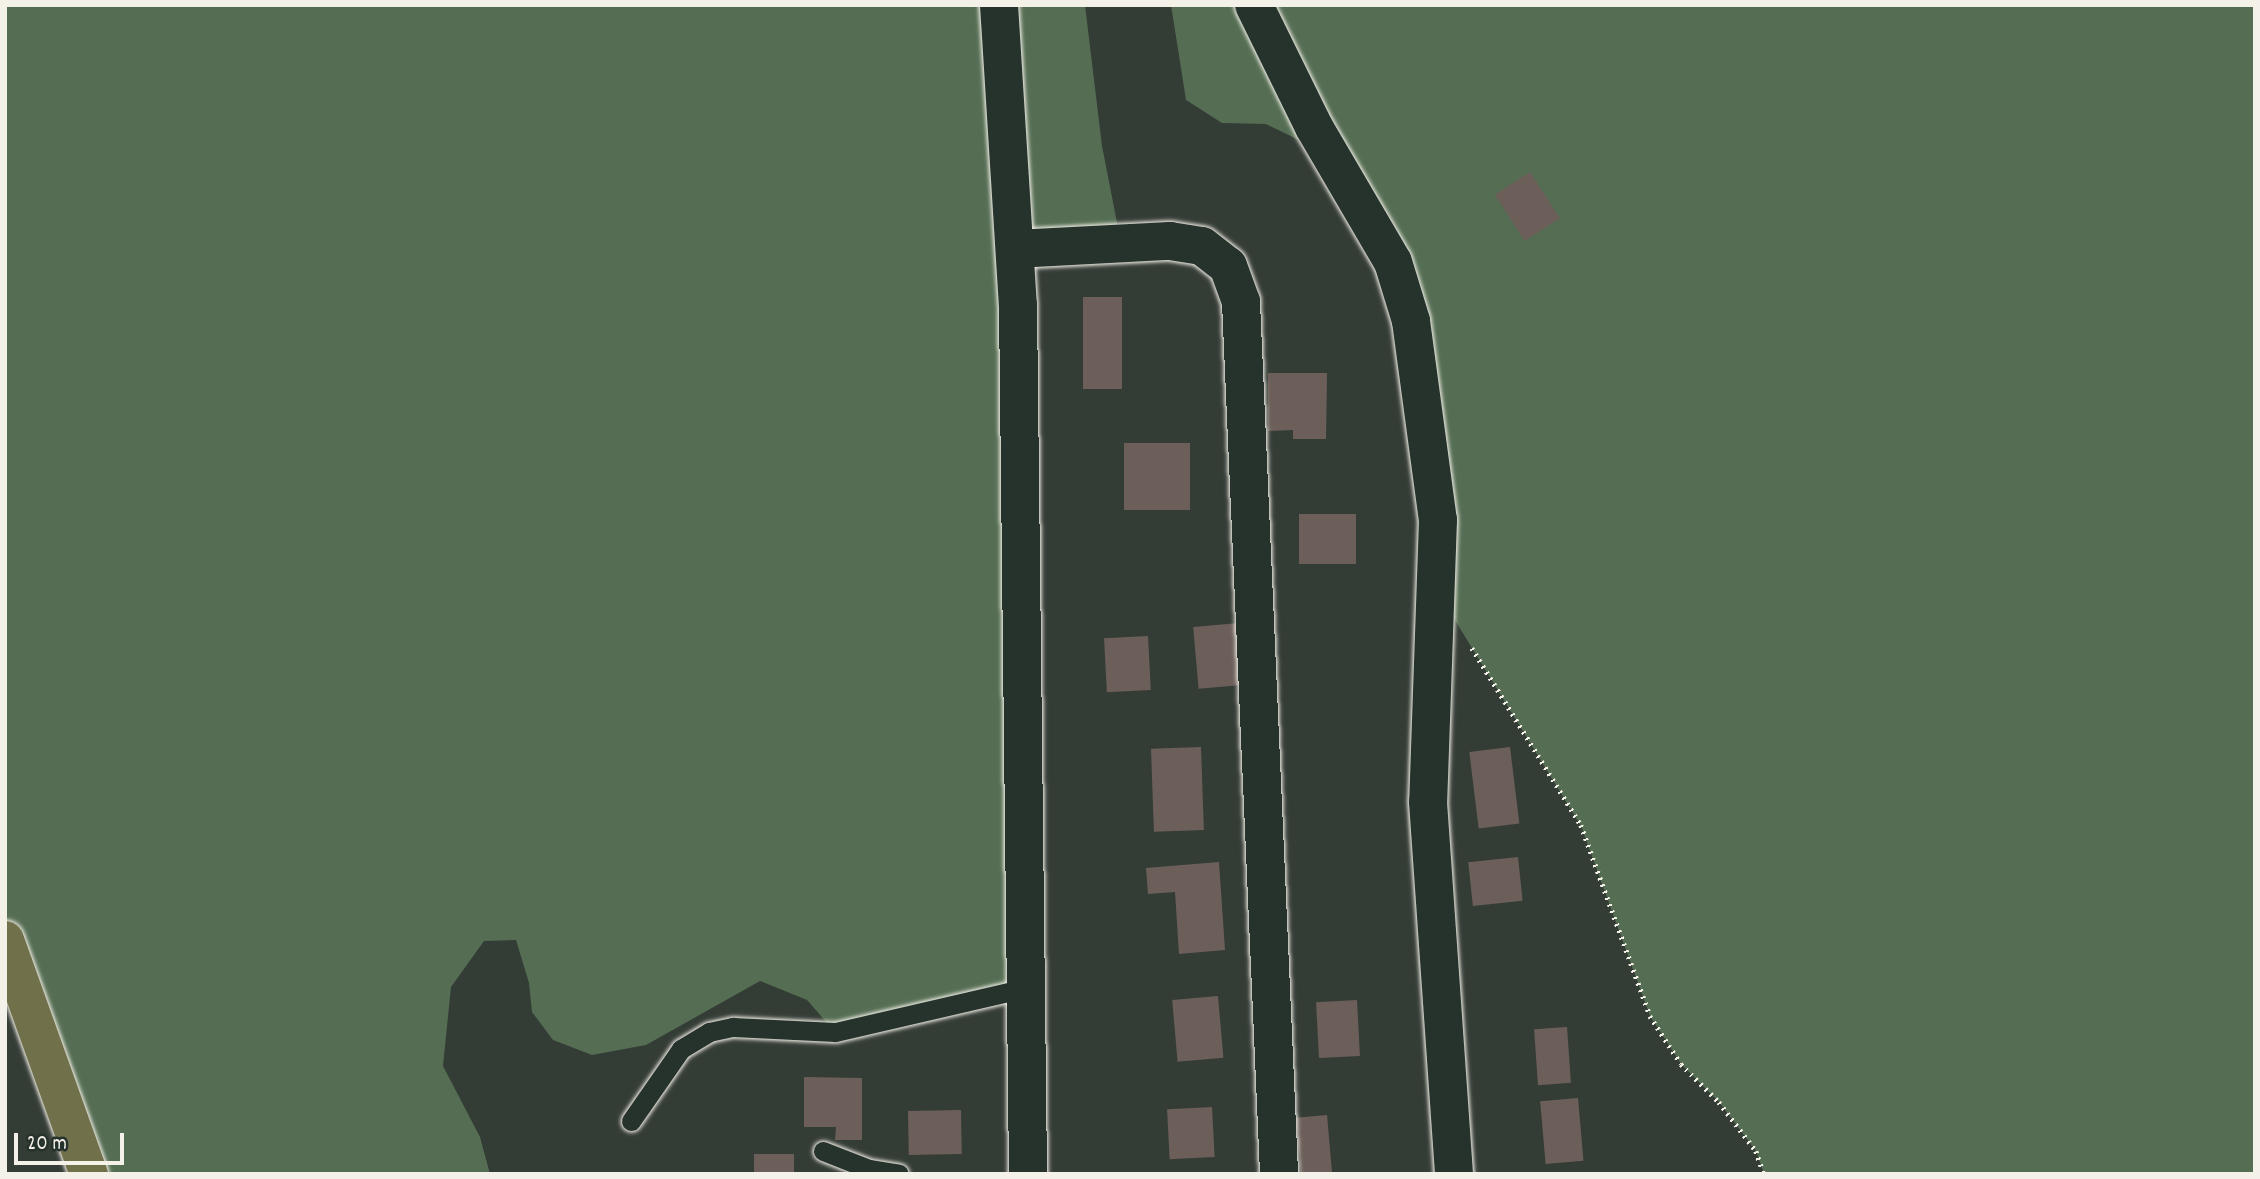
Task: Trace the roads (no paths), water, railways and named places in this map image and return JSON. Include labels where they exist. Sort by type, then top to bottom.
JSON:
[{"type":"main road","points":[[5,940],[89,1174]]},
{"type":"street","points":[[999,5],[1015,249],[1028,1174]]},
{"type":"street","points":[[1254,5],[1314,127],[1393,262],[1411,321],[1438,520],[1428,802],[1454,1174]]},
{"type":"street","points":[[1015,249],[1170,241],[1202,246],[1228,266],[1241,302],[1279,1174]]},
{"type":"lane","points":[[631,1121],[681,1049],[709,1032],[733,1027],[835,1032],[1026,988]]},
{"type":"lane","points":[[823,1151],[869,1169],[899,1174]]}]
